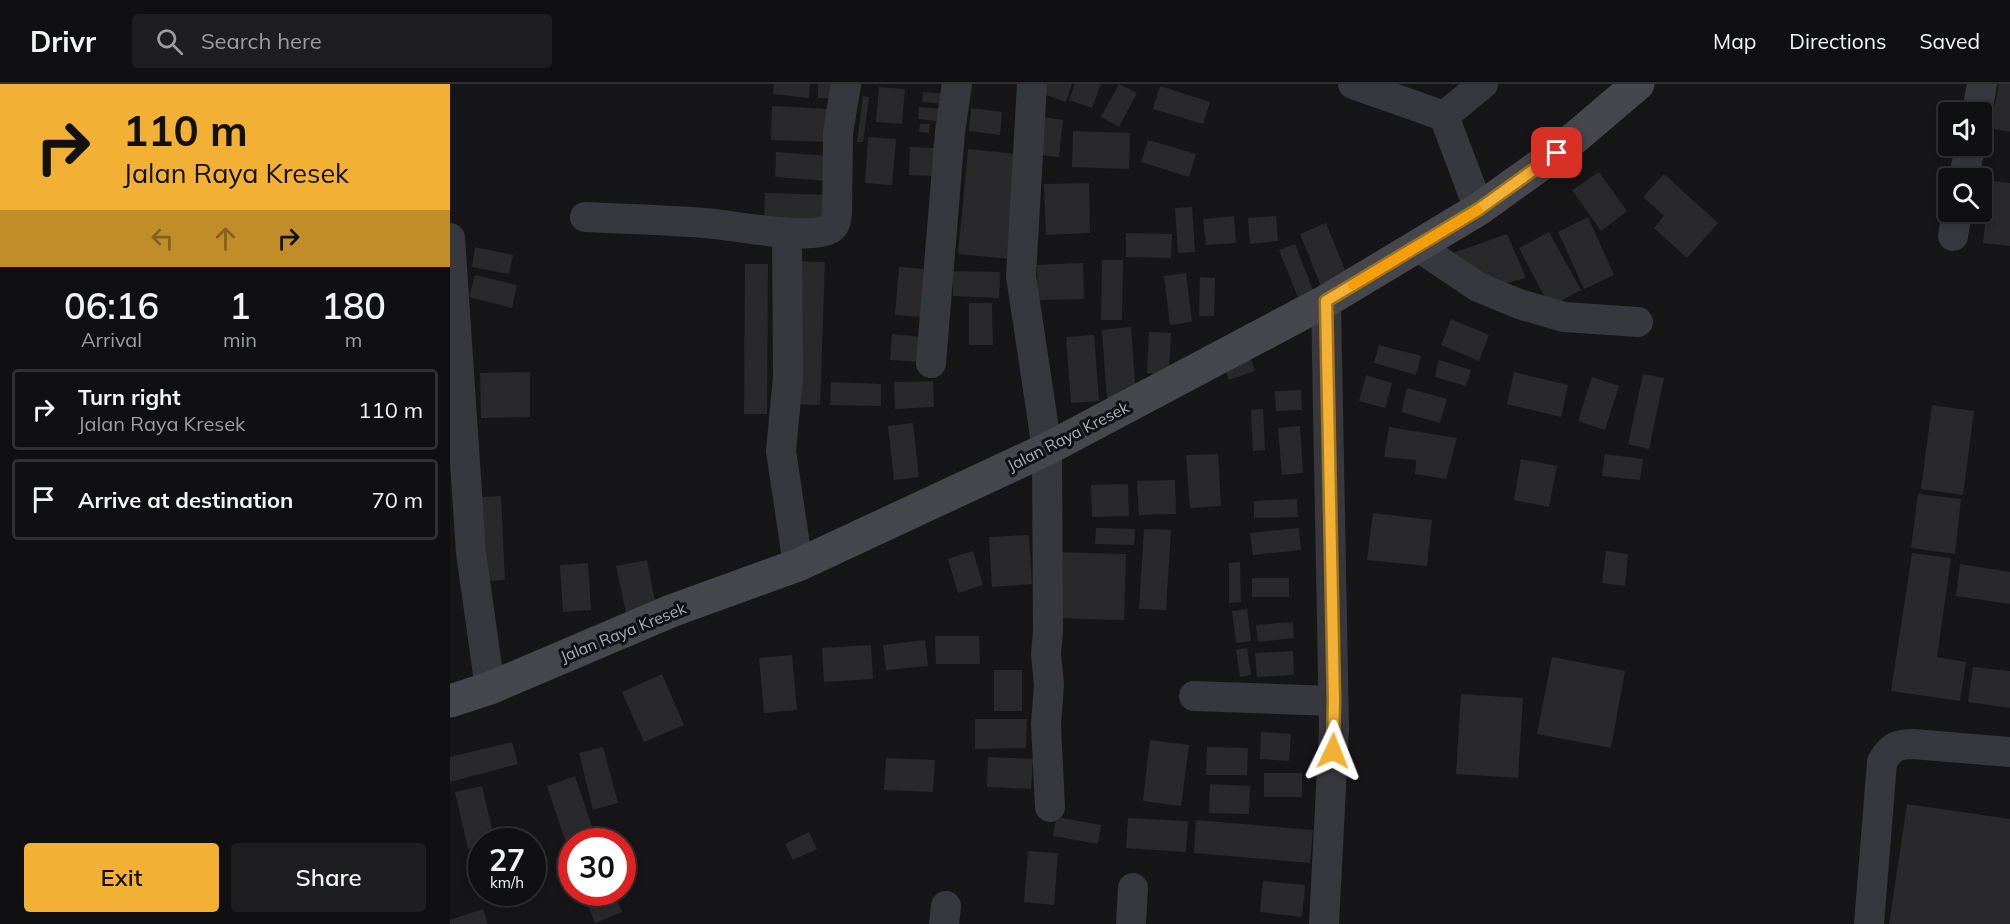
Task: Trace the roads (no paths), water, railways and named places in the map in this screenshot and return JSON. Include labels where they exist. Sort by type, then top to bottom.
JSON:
[{"type":"main road","name":"Jalan Raya Kresek","points":[[450,701],[490,688],[671,611],[798,566],[1047,449],[1326,301],[1479,209],[1557,153],[1638,84]]},
{"type":"street","points":[[585,217],[708,223],[787,232],[818,233],[830,230],[835,223],[837,213],[838,133],[846,84]]},
{"type":"street","points":[[931,363],[950,132],[957,84]]},
{"type":"street","points":[[1032,84],[1021,276],[1047,449],[1046,654],[1049,685],[1046,723],[1050,807]]},
{"type":"street","points":[[1353,84],[1444,116]]},
{"type":"street","points":[[1444,116],[1483,84]]},
{"type":"street","points":[[1979,102],[1982,84]]},
{"type":"street","points":[[1444,116],[1479,209]]},
{"type":"street","points":[[787,232],[788,377],[782,451],[798,566]]},
{"type":"street","points":[[450,238],[471,553],[490,688]]},
{"type":"street","points":[[1417,246],[1478,287],[1519,304],[1564,317],[1638,322]]},
{"type":"street","points":[[1324,924],[1334,729],[1326,301]]},
{"type":"street","points":[[1194,696],[1334,700]]},
{"type":"street","points":[[1869,924],[1882,762],[1888,751],[1899,744],[1913,744],[2010,752]]},
{"type":"street","points":[[1131,924],[1133,888]]}]
